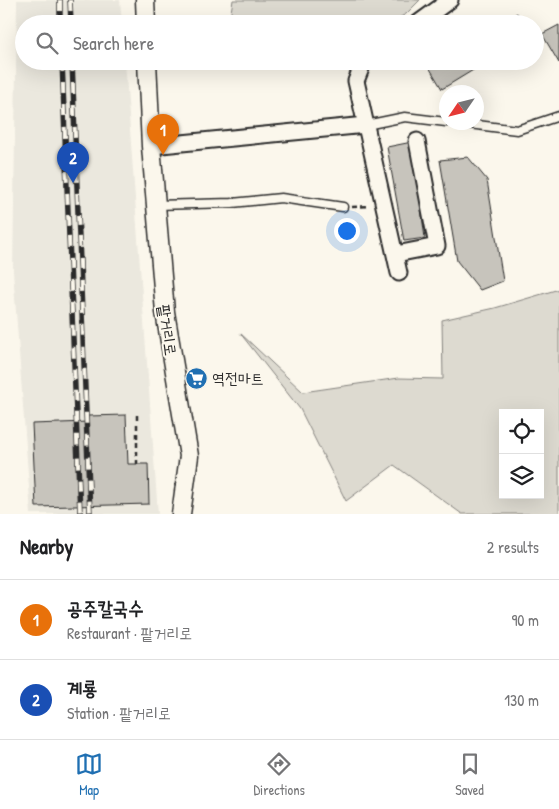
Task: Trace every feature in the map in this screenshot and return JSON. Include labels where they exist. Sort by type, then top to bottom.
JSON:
[{"type":"street","points":[[145,0],[146,15]]},
{"type":"street","points":[[429,15],[450,0]]},
{"type":"street","name":"팥거리로","points":[[148,70],[151,146],[165,312],[189,456],[181,514]]},
{"type":"street","points":[[360,70],[356,81],[399,273]]},
{"type":"street","points":[[151,146],[366,125]]},
{"type":"street","points":[[396,254],[437,246],[416,142]]},
{"type":"lane","points":[[484,126],[517,130],[559,116]]},
{"type":"lane","points":[[366,125],[404,117],[439,121]]},
{"type":"lane","points":[[156,205],[232,203],[281,198],[343,207]]},
{"type":"path","points":[[343,207],[384,205]]},
{"type":"path","points":[[136,415],[137,464]]},
{"type":"shaded area","points":[[17,0],[120,0],[121,15],[17,15]]},
{"type":"shaded area","points":[[233,0],[420,0],[404,15],[230,15]]},
{"type":"shaded area","points":[[16,70],[126,70],[158,514],[31,514],[13,271]]},
{"type":"shaded area","points":[[559,289],[559,514],[462,514],[394,465],[346,501],[300,409],[240,333],[303,392],[399,378],[443,379],[442,320],[495,308]]},
{"type":"building","points":[[559,25],[559,63],[544,37],[544,33]]},
{"type":"building","points":[[431,70],[473,70],[449,85],[440,85]]},
{"type":"building","points":[[412,142],[425,238],[404,241],[387,147]]},
{"type":"building","points":[[468,157],[487,180],[503,281],[480,290],[457,261],[440,160]]},
{"type":"building","points":[[126,415],[128,464],[148,464],[149,504],[36,507],[32,424],[88,422],[88,416]]},
{"type":"railway","points":[[60,0],[60,15]]},
{"type":"railway","points":[[70,0],[71,15]]},
{"type":"railway","points":[[62,70],[80,514]]},
{"type":"railway","points":[[72,70],[90,514]]},
{"type":"place","name":"공주칼국수","points":[[163,155]]},
{"type":"place","name":"계룡","points":[[73,183]]},
{"type":"place","name":"역전마트","points":[[196,378]]}]
